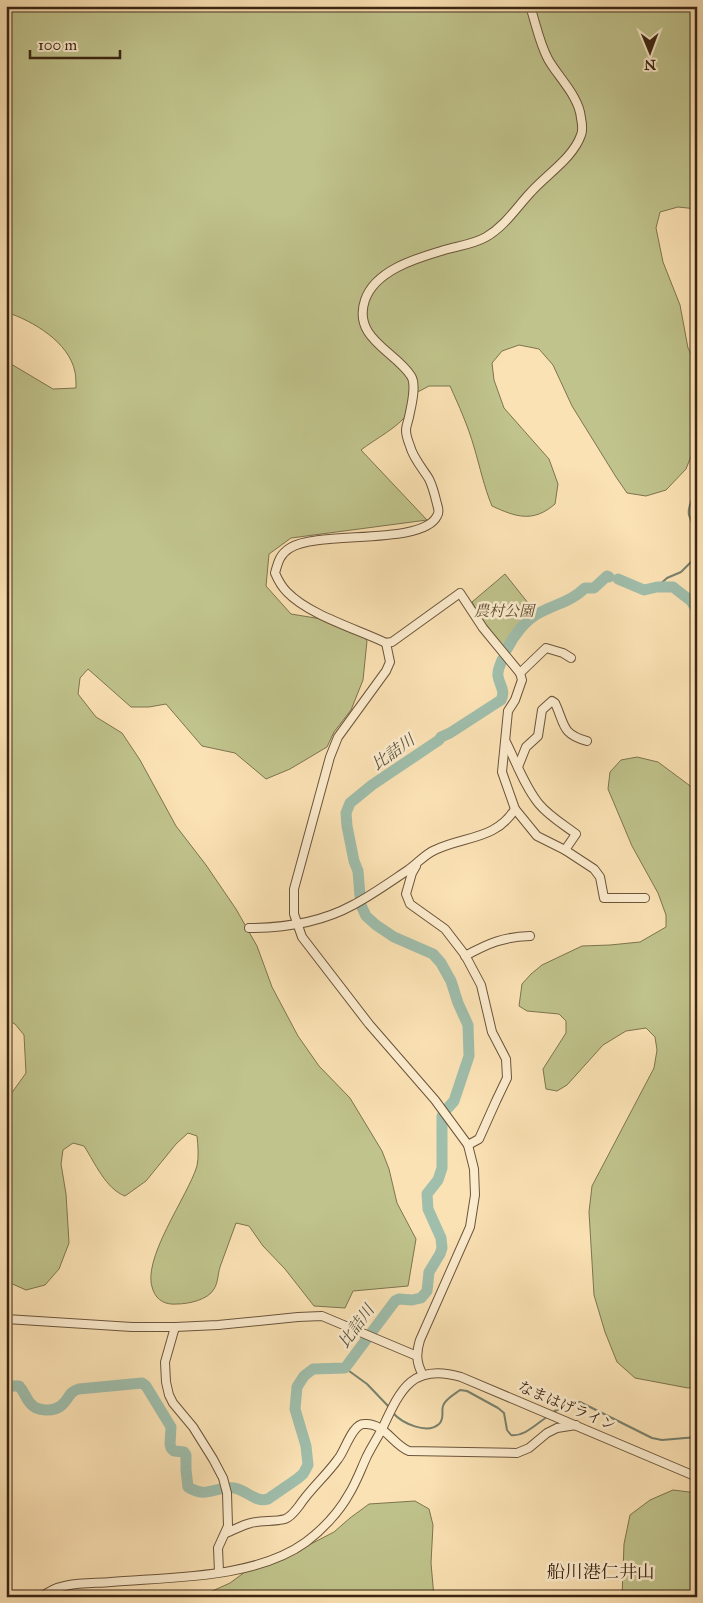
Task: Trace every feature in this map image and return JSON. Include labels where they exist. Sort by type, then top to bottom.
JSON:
[{"type":"street","points":[[530,6],[548,59],[578,104],[582,133],[566,157],[494,232],[483,239],[442,250],[406,263],[385,275],[374,285],[366,297],[363,306],[363,320],[369,333],[378,345],[410,375],[414,382],[414,394],[406,428],[411,450],[431,482],[439,510],[438,515],[434,521],[416,530],[302,543],[289,548],[279,558],[275,573],[282,587],[300,603],[330,619],[386,643],[392,642],[460,593],[482,628],[520,673],[522,680],[515,700],[508,711],[502,772],[515,809],[537,836],[565,850],[594,869],[600,877],[604,898],[645,898]]},
{"type":"street","points":[[42,1597],[48,1591],[68,1586],[219,1572],[249,1567],[270,1561],[306,1542],[326,1523],[349,1494],[400,1392],[423,1375],[419,1368],[417,1356],[420,1340],[470,1227],[475,1195],[474,1169],[468,1145],[435,1100],[363,1016],[302,937],[294,914],[294,889],[330,757],[338,737],[386,671],[390,662],[386,643]]},
{"type":"street","points":[[520,673],[546,648],[563,653],[571,658]]},
{"type":"street","points":[[518,767],[526,747],[538,736],[542,710],[552,701],[555,703],[572,737],[587,740]]},
{"type":"street","points":[[506,742],[531,792],[540,805],[552,817],[576,834],[565,850]]},
{"type":"street","points":[[249,928],[297,924],[328,916],[353,906],[434,850],[496,830],[511,816],[515,809]]},
{"type":"street","points":[[420,861],[412,873],[406,894],[410,904],[445,929],[466,956],[481,985],[492,1032],[506,1059],[507,1078],[479,1139],[468,1145]]},
{"type":"street","points":[[466,956],[486,944],[510,937],[530,936]]},
{"type":"street","points":[[6,1319],[132,1327],[175,1327],[227,1325],[298,1316],[322,1316],[417,1356]]},
{"type":"street","points":[[175,1327],[165,1362],[169,1395],[172,1403],[193,1427],[223,1478],[227,1493],[228,1526],[218,1548],[219,1572]]},
{"type":"street","name":"なまはげライン","points":[[423,1375],[438,1372],[462,1376],[697,1477]]},
{"type":"street","points":[[226,1533],[250,1523],[281,1520],[290,1517],[309,1491],[338,1460],[352,1433],[359,1425],[370,1424],[382,1429],[397,1444],[409,1451],[517,1453],[529,1448],[552,1430],[576,1425]]},
{"type":"green space","points":[[6,6],[697,6],[697,209],[678,207],[660,212],[656,228],[663,262],[680,305],[688,348],[697,365],[697,441],[686,469],[666,490],[646,496],[627,493],[572,406],[553,365],[539,349],[519,345],[502,351],[492,363],[494,380],[504,408],[549,459],[558,484],[555,504],[547,510],[532,516],[509,513],[492,506],[469,431],[450,386],[429,386],[414,394],[408,413],[399,423],[361,450],[427,520],[291,538],[269,554],[266,586],[291,614],[340,622],[361,632],[367,641],[363,680],[351,710],[334,732],[327,747],[290,769],[266,779],[235,753],[202,746],[166,704],[149,707],[131,707],[88,669],[80,678],[78,694],[96,717],[122,733],[140,760],[176,826],[236,909],[257,946],[272,987],[298,1036],[319,1066],[350,1098],[382,1151],[389,1169],[397,1203],[416,1239],[408,1286],[353,1291],[345,1308],[314,1306],[285,1269],[263,1246],[249,1226],[236,1223],[216,1284],[211,1293],[197,1301],[182,1304],[166,1303],[159,1300],[153,1290],[151,1278],[153,1263],[167,1228],[197,1166],[197,1136],[188,1133],[176,1144],[146,1181],[125,1196],[118,1193],[107,1182],[84,1146],[73,1143],[63,1150],[61,1164],[66,1194],[69,1243],[59,1269],[45,1285],[26,1290],[8,1282],[6,1277],[6,1101],[26,1073],[24,1035],[15,1024],[6,1019],[6,361],[53,389],[76,388],[75,374],[71,361],[58,342],[38,327],[6,312]]},
{"type":"green space","name":"農村公園","points":[[505,574],[536,613],[512,636],[504,649],[484,623],[472,602]]},
{"type":"green space","points":[[637,757],[658,762],[697,791],[697,1387],[688,1388],[635,1378],[617,1362],[605,1332],[594,1295],[589,1212],[592,1186],[654,1068],[657,1050],[655,1037],[646,1028],[626,1031],[603,1045],[567,1085],[557,1091],[546,1089],[543,1069],[566,1033],[566,1021],[559,1014],[527,1011],[519,1006],[522,984],[542,965],[582,946],[640,942],[666,927],[666,915],[658,893],[632,846],[608,789],[610,772],[621,760]]},
{"type":"green space","points":[[673,1490],[697,1493],[697,1597],[622,1597],[624,1544],[630,1515],[650,1500]]},
{"type":"green space","points":[[415,1501],[429,1509],[433,1525],[431,1563],[434,1597],[199,1597],[230,1583],[249,1569],[276,1562],[334,1532],[369,1504]]},
{"type":"waterway","points":[[697,454],[694,462],[695,489],[689,511],[697,534]]},
{"type":"waterway","points":[[657,587],[667,578],[681,572],[697,554]]},
{"type":"waterway","name":"比詰川","points":[[507,649],[513,638],[530,619],[569,599],[585,588],[594,588],[607,576],[609,577]]},
{"type":"waterway","name":"比詰川","points":[[618,579],[644,590],[657,587],[673,587],[691,601],[697,610]]},
{"type":"waterway","name":"比詰川","points":[[360,896],[358,871],[354,861],[347,826],[346,813],[350,803],[372,785],[441,737],[501,700],[503,690],[498,670],[502,660]]},
{"type":"waterway","name":"比詰川","points":[[360,903],[366,916],[376,925],[394,937],[433,954],[441,963],[451,981],[468,1025],[469,1056],[454,1101],[446,1110]]},
{"type":"waterway","name":"比詰川","points":[[6,1390],[12,1386],[19,1386],[33,1406],[50,1410],[62,1405],[75,1390],[142,1383],[146,1386],[171,1427],[171,1448],[174,1451],[184,1452],[186,1455],[188,1487],[200,1492],[234,1488],[255,1498],[268,1499],[303,1474],[308,1465],[306,1446],[295,1409],[297,1387],[304,1376],[313,1369],[345,1368],[395,1301],[399,1299],[412,1300],[421,1298],[427,1291],[429,1272],[442,1248],[441,1238],[428,1209],[427,1194],[438,1180],[442,1168],[442,1116]]},
{"type":"waterway","points":[[345,1368],[367,1384],[389,1407]]},
{"type":"waterway","points":[[393,1413],[408,1424],[422,1428],[434,1427],[442,1420],[444,1403],[460,1390],[467,1391],[504,1413],[507,1430],[511,1435],[521,1434],[547,1417]]},
{"type":"waterway","points":[[553,1412],[569,1404],[580,1402],[652,1438],[662,1440],[697,1437]]},
{"type":"district","name":"船川港仁井山","points":[[601,1572]]}]
